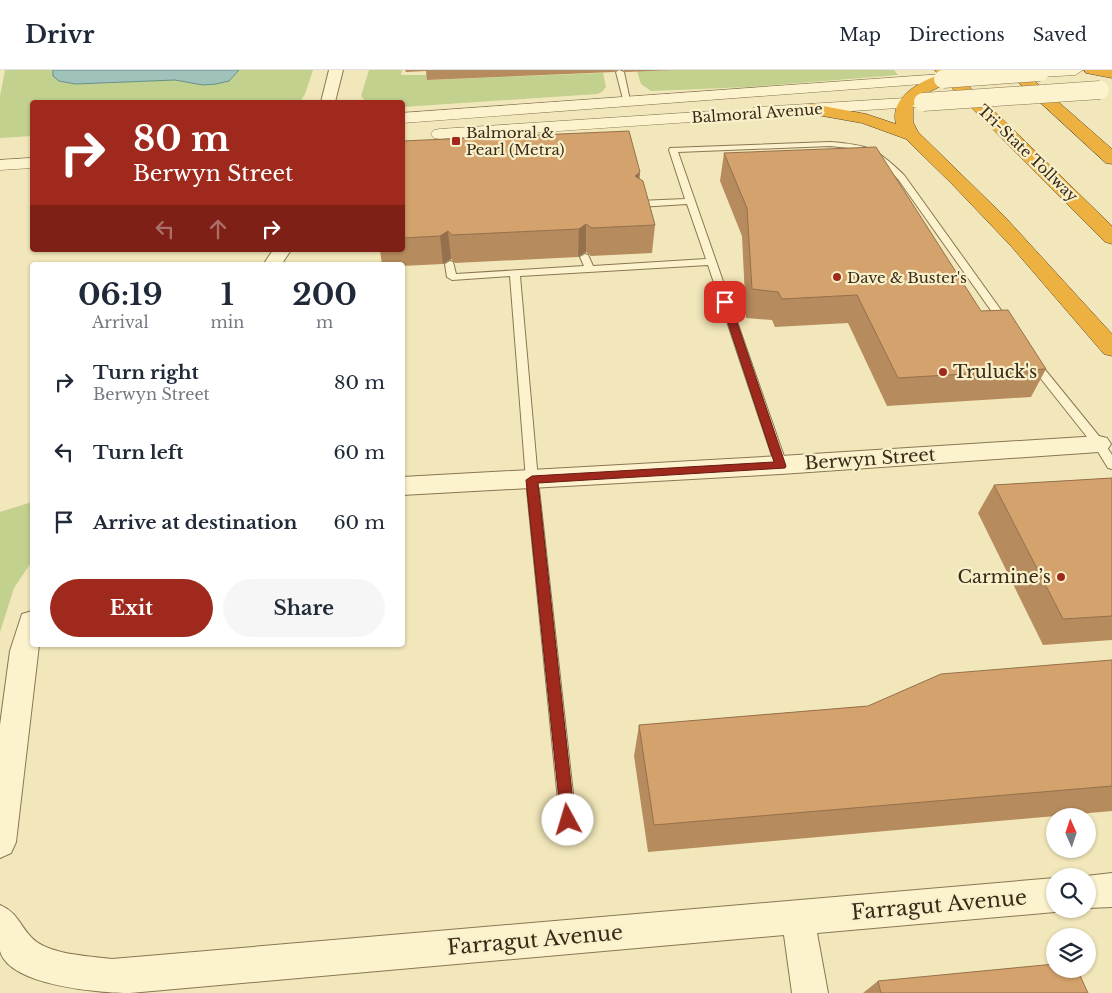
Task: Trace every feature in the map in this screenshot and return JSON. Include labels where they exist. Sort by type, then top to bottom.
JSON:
[{"type":"highway","points":[[1013,70],[1112,159]]},
{"type":"highway","points":[[1092,70],[1112,73]]},
{"type":"highway","points":[[943,75],[912,95],[904,112],[905,123],[914,136],[954,174],[1058,284],[1112,348]]},
{"type":"highway","name":"Tri-State Tollway","points":[[943,75],[1092,216],[1112,238]]},
{"type":"highway","points":[[812,109],[866,119],[914,136]]},
{"type":"street","points":[[328,100],[336,70]]},
{"type":"street","points":[[943,75],[1075,70]]},
{"type":"street","name":"Balmoral Avenue","points":[[405,118],[628,103],[1106,90]]},
{"type":"street","name":"Balmoral Avenue","points":[[422,135],[812,109],[912,95]]},
{"type":"street","points":[[7,164],[30,162]]},
{"type":"street","name":"Berwyn Street","points":[[405,486],[781,466],[1099,444]]},
{"type":"street","points":[[0,842],[24,651],[30,629]]},
{"type":"street","points":[[1096,891],[1112,890]]},
{"type":"street","name":"Farragut Avenue","points":[[0,922],[20,951],[45,966],[112,977],[1046,896]]},
{"type":"street","points":[[798,918],[810,993]]},
{"type":"lane","points":[[620,72],[628,103]]},
{"type":"lane","points":[[781,466],[673,150],[830,144],[861,147],[883,159],[901,177],[1014,336]]},
{"type":"lane","points":[[639,204],[691,201]]},
{"type":"lane","points":[[585,257],[590,269]]},
{"type":"lane","points":[[450,264],[452,277],[711,262]]},
{"type":"lane","points":[[515,273],[532,480],[568,820]]},
{"type":"lane","points":[[1026,352],[1048,384],[1099,444],[1112,465]]},
{"type":"green space","points":[[5,70],[53,70],[53,76],[75,84],[175,80],[203,85],[229,81],[239,70],[313,70],[301,100],[30,100],[30,136],[0,138],[0,96]]},
{"type":"green space","points":[[369,70],[402,70],[401,75],[427,75],[428,80],[603,73],[606,87],[597,94],[405,107],[405,100],[364,100],[361,96]]},
{"type":"green space","points":[[894,70],[898,75],[748,87],[651,91],[641,84],[637,71]]},
{"type":"green space","points":[[30,503],[30,564],[14,588],[0,632],[0,512]]},
{"type":"water","points":[[53,70],[239,70],[229,81],[203,85],[175,80],[75,84],[59,81],[53,76]]},
{"type":"building","points":[[629,131],[640,172],[635,176],[643,181],[655,225],[592,228],[586,224],[579,229],[452,235],[448,231],[440,236],[405,238],[405,141]]},
{"type":"building","points":[[876,147],[981,311],[1008,310],[1046,369],[898,378],[857,295],[782,299],[778,292],[752,289],[747,208],[724,153]]},
{"type":"building","name":"Carmine’s","points":[[1112,478],[1112,616],[1063,619],[994,485]]},
{"type":"building","points":[[1112,660],[1112,786],[654,825],[639,725],[868,706],[941,674]]},
{"type":"building","points":[[1046,965],[1046,978],[1081,978],[1088,993],[881,993],[878,981]]},
{"type":"place","name":"Balmoral & Pearl (Metra)","points":[[456,141]]},
{"type":"place","name":"Dave & Buster's","points":[[837,277]]},
{"type":"place","name":"Truluck's","points":[[943,372]]},
{"type":"place","name":"Carmine’s","points":[[1061,577]]},
{"type":"route","points":[[568,820],[532,480],[662,471],[781,466],[725,302]]}]
